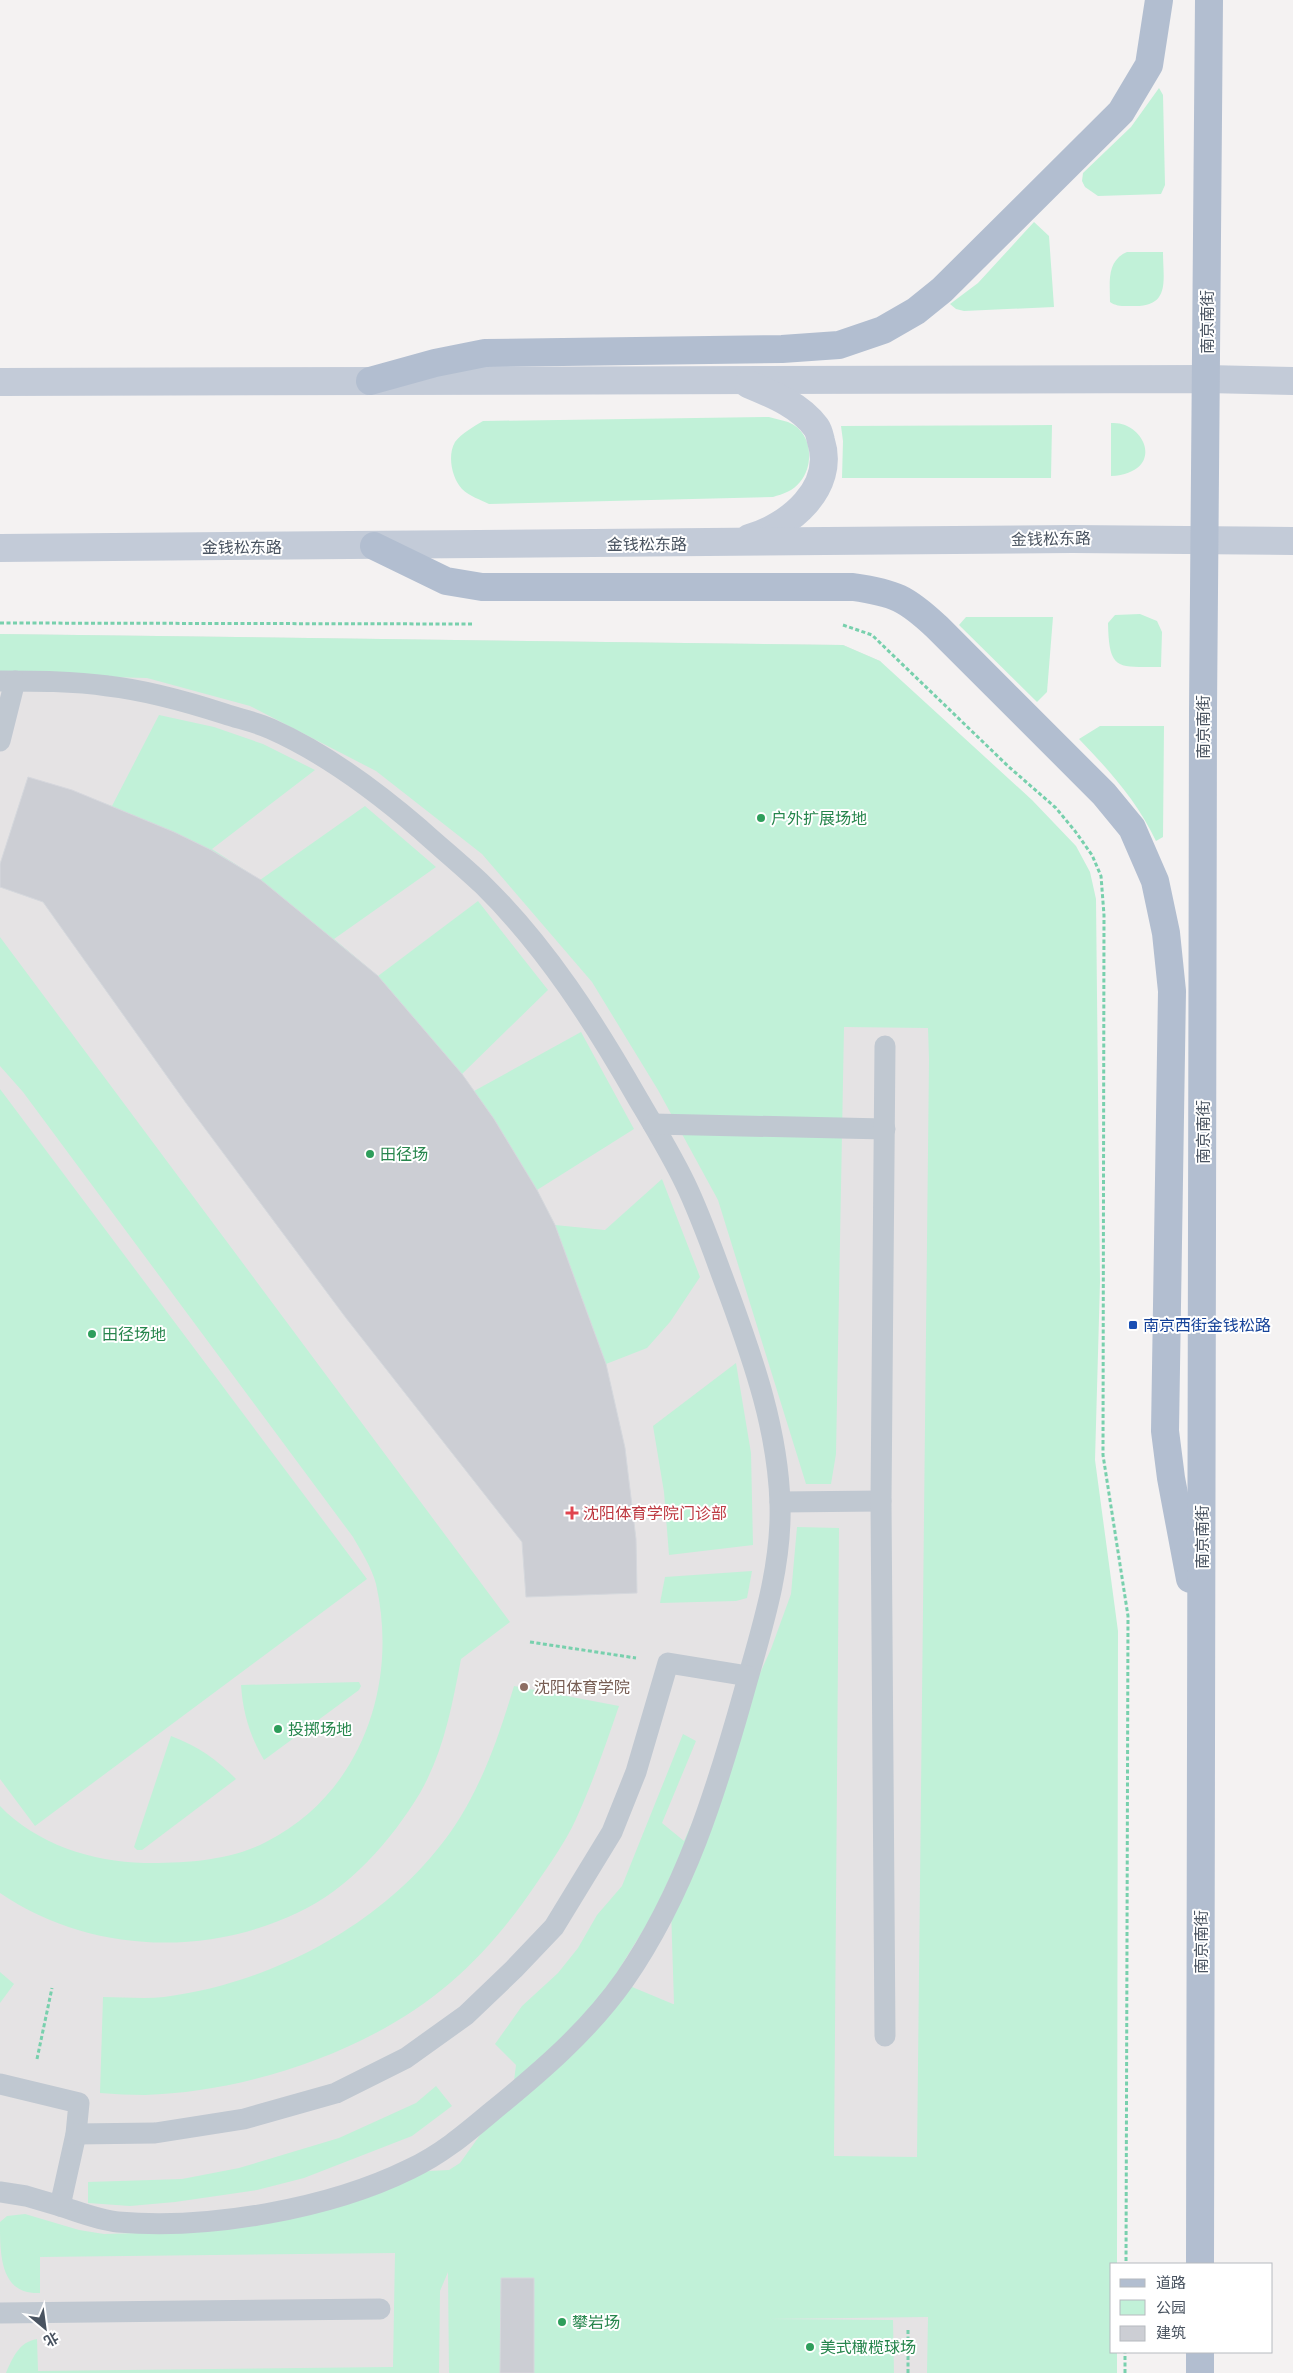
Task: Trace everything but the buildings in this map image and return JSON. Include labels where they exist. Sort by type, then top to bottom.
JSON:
[{"type":"main road","points":[[370,381],[435,363],[485,353],[782,349],[839,344],[883,330],[916,311],[942,290],[1121,112],[1149,65],[1159,0]]},
{"type":"main road","name":"南京南街","points":[[1200,2263],[1204,539],[1207,379],[1209,0]]},
{"type":"main road","points":[[0,382],[1207,379],[1293,381]]},
{"type":"main road","points":[[730,543],[761,535],[780,525],[799,510],[822,478],[825,462],[817,428],[803,413],[776,396],[738,380]]},
{"type":"main road","name":"金钱松东路","points":[[0,548],[1204,539],[1293,541]]},
{"type":"main road","points":[[374,546],[446,581],[482,587],[853,587],[886,592],[914,607],[937,628],[1104,794],[1132,828],[1155,880],[1166,933],[1172,991],[1165,1431],[1180,1530],[1201,1636]]},
{"type":"main road","points":[[1200,2353],[1200,2373]]},
{"type":"lane","points":[[0,741],[8,681],[109,686],[207,708],[270,729],[331,763],[375,793],[486,889],[537,947],[576,997],[610,1050],[686,1186],[711,1244],[755,1366],[769,1422],[780,1502],[776,1568],[748,1676],[709,1812],[677,1890],[626,1977],[572,2041],[524,2087],[447,2149],[411,2169],[368,2187],[272,2213],[221,2221],[172,2224],[111,2222],[26,2196],[0,2192]]},
{"type":"lane","points":[[885,1046],[881,1500],[885,2036]]},
{"type":"lane","points":[[653,1124],[885,1129]]},
{"type":"lane","points":[[780,1502],[881,1500]]},
{"type":"lane","points":[[76,2134],[155,2133],[244,2119],[336,2093],[406,2058],[466,2014],[514,1969],[554,1927],[612,1832],[636,1772],[668,1663],[748,1676]]},
{"type":"lane","points":[[0,2084],[79,2103],[76,2134],[60,2206]]},
{"type":"lane","points":[[0,2313],[380,2309]]},
{"type":"path","points":[[0,623],[476,624]]},
{"type":"path","points":[[834,625],[844,625],[872,635],[903,663],[1009,766],[1056,808],[1092,855],[1101,876],[1104,915],[1103,1455],[1128,1616],[1126,2263]]},
{"type":"path","points":[[530,1642],[668,1663]]},
{"type":"path","points":[[30,2091],[52,1988]]},
{"type":"path","points":[[908,2329],[908,2373]]},
{"type":"path","points":[[1125,2353],[1125,2373]]},
{"type":"shaded area","name":"沈阳体育学院","points":[[0,634],[843,645],[880,661],[1065,886],[1035,2373],[0,2373]]},
{"type":"green space","points":[[1159,88],[1163,95],[1165,185],[1161,194],[1098,196],[1085,187],[1082,181],[1083,173],[1131,127]]},
{"type":"green space","points":[[1034,222],[1049,236],[1054,307],[964,311],[956,309],[950,304],[978,283]]},
{"type":"green space","points":[[1127,252],[1163,252],[1164,282],[1159,297],[1154,302],[1145,305],[1127,306],[1110,302],[1112,267],[1120,256]]},
{"type":"green space","points":[[769,417],[796,426],[806,440],[809,449],[808,466],[800,482],[788,492],[773,497],[489,504],[462,489],[453,473],[451,454],[455,442],[464,433],[483,421]]},
{"type":"green space","points":[[1111,423],[1123,424],[1133,429],[1141,437],[1145,447],[1145,457],[1140,466],[1129,472],[1111,476]]},
{"type":"green space","points":[[1052,425],[1051,478],[842,478],[843,441],[841,426]]},
{"type":"green space","points":[[1140,614],[1157,621],[1162,632],[1161,667],[1125,666],[1118,663],[1114,658],[1109,639],[1108,623],[1115,615]]},
{"type":"green space","points":[[966,617],[1053,617],[1047,692],[1037,702],[959,625]]},
{"type":"green space","points":[[0,634],[843,645],[880,661],[1032,800],[1076,846],[1090,872],[1096,899],[1100,1282],[1095,1460],[1118,1631],[1117,2263],[1110,2263],[1110,2353],[1117,2353],[1117,2373],[927,2373],[928,2317],[768,2319],[893,2320],[894,2373],[449,2373],[448,2272],[440,2291],[439,2373],[6,2373],[17,2351],[26,2343],[37,2339],[38,2371],[393,2367],[395,2253],[40,2257],[40,2293],[27,2292],[17,2287],[5,2271],[2,2259],[0,2222],[7,2216],[25,2214],[79,2230],[104,2234],[210,2231],[429,2171],[449,2170],[460,2163],[513,2089],[516,2065],[495,2044],[522,2006],[558,1973],[578,1948],[597,1915],[622,1886],[683,1734],[696,1741],[662,1823],[684,1841],[771,1649],[791,1594],[797,1527],[839,1528],[834,2156],[917,2157],[928,1028],[844,1027],[836,1454],[831,1484],[806,1484],[718,1200],[658,1090],[592,982],[482,854],[376,771],[250,706],[147,678],[0,674]],"holes":[[[670,1877],[673,2004],[613,1979],[652,1916]]]},
{"type":"green space","name":"田径场","points":[[159,715],[214,727],[263,744],[315,770],[212,849],[260,880],[365,806],[436,867],[334,939],[378,976],[478,901],[548,990],[462,1074],[474,1091],[581,1032],[634,1129],[537,1190],[555,1225],[605,1230],[662,1179],[700,1277],[670,1322],[647,1348],[606,1364],[625,1448],[636,1539],[637,1593],[526,1597],[522,1542],[346,1318],[186,1103],[43,902],[0,887],[0,864],[28,777],[112,806]]},
{"type":"green space","points":[[1100,726],[1164,726],[1163,837],[1156,841],[1122,787],[1079,739]]},
{"type":"green space","points":[[0,937],[510,1622],[461,1659],[450,1711],[435,1761],[409,1811],[382,1846],[351,1877],[316,1903],[297,1913],[261,1927],[223,1937],[184,1942],[146,1942],[107,1937],[70,1927],[34,1913],[0,1893],[0,1806],[14,1819],[48,1840],[86,1855],[125,1862],[159,1863],[206,1860],[237,1853],[266,1842],[299,1821],[326,1796],[349,1766],[365,1733],[376,1697],[382,1660],[382,1622],[376,1584],[369,1566],[353,1537],[23,1092],[0,1066]]},
{"type":"green space","name":"田径场地","points":[[0,1089],[367,1579],[35,1826],[0,1779]]},
{"type":"green space","points":[[736,1363],[751,1453],[753,1545],[669,1555],[664,1492],[653,1426]]},
{"type":"green space","points":[[752,1571],[747,1598],[736,1601],[660,1603],[665,1577]]},
{"type":"green space","name":"投掷场地","points":[[359,1682],[361,1686],[359,1690],[264,1760],[248,1724],[243,1706],[241,1685]]},
{"type":"green space","points":[[514,1686],[619,1706],[588,1791],[567,1837],[515,1913],[474,1961],[450,1983],[418,2007],[383,2029],[346,2048],[306,2063],[266,2076],[225,2086],[184,2092],[145,2095],[100,2093],[103,1997],[164,1997],[209,1989],[254,1975],[298,1957],[339,1934],[378,1907],[414,1876],[444,1841],[469,1802],[483,1774]]},
{"type":"green space","points":[[171,1736],[190,1744],[206,1754],[236,1779],[142,1850],[137,1850],[134,1847]]},
{"type":"green space","points":[[0,1972],[14,1984],[0,2003]]},
{"type":"green space","points":[[436,2086],[452,2106],[412,2136],[304,2178],[257,2190],[175,2202],[130,2206],[88,2203],[88,2182],[182,2179],[239,2168],[339,2138],[416,2103]]},
{"type":"place","name":"户外扩展场地","points":[[761,818]]},
{"type":"place","name":"田径场","points":[[370,1154]]},
{"type":"place","name":"南京西街金钱松路","points":[[1133,1325]]},
{"type":"place","name":"田径场地","points":[[92,1334]]},
{"type":"place","name":"沈阳体育学院门诊部","points":[[572,1513]]},
{"type":"place","name":"沈阳体育学院","points":[[524,1687]]},
{"type":"place","name":"投掷场地","points":[[278,1729]]},
{"type":"place","name":"攀岩场","points":[[562,2322]]},
{"type":"place","name":"美式橄榄球场","points":[[810,2347]]}]
